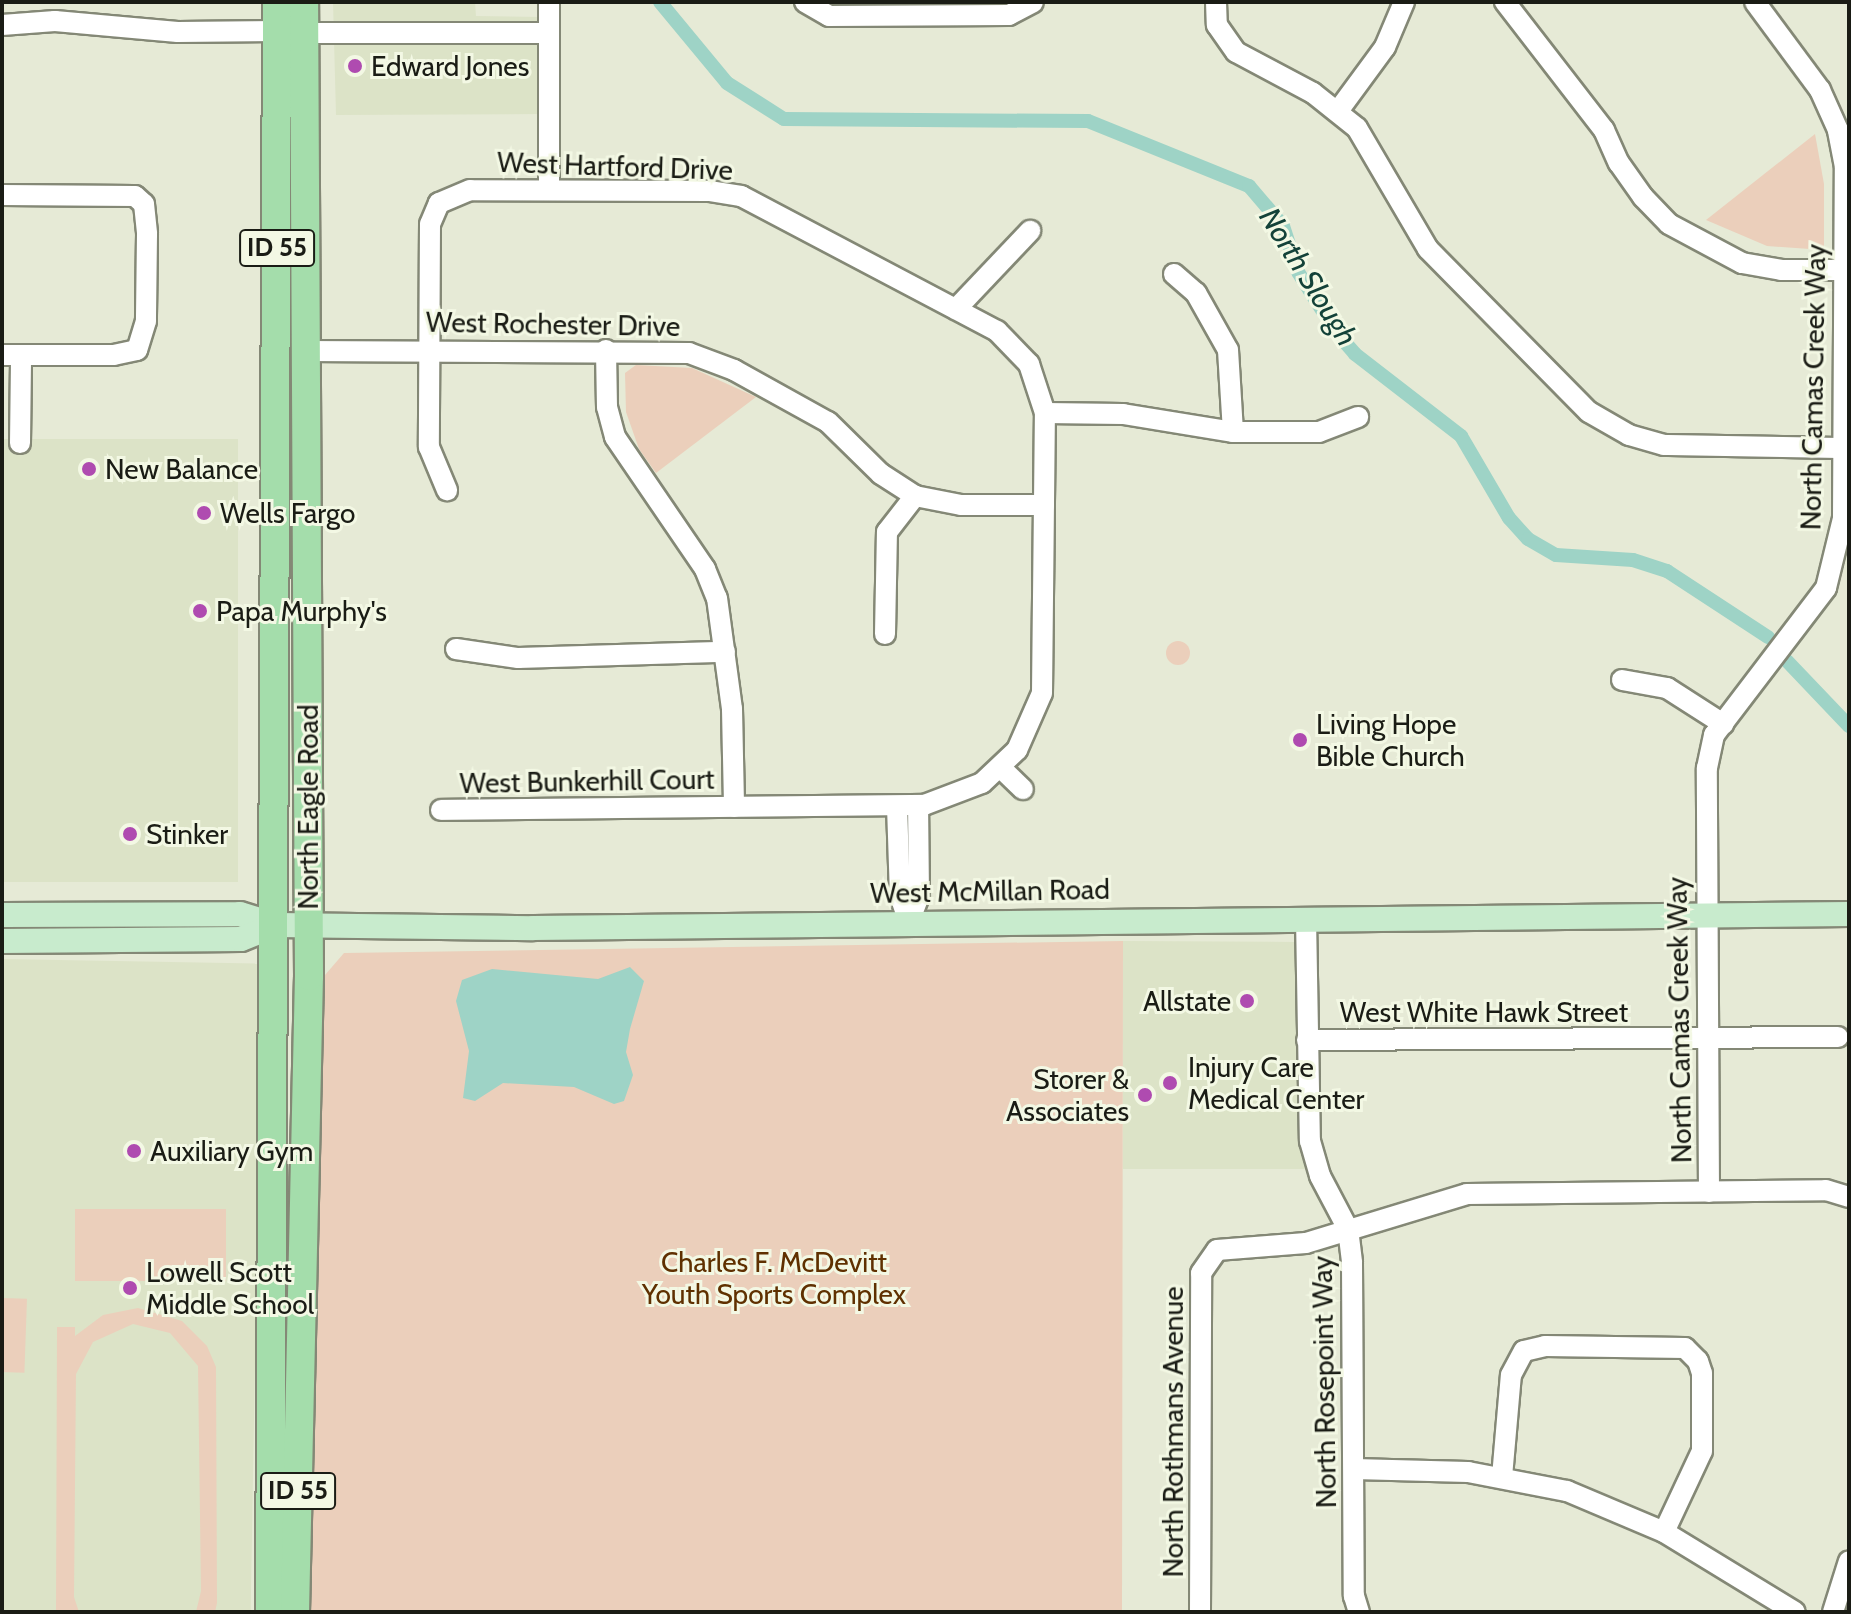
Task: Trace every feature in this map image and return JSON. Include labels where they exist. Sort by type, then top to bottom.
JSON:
[{"type":"highway","name":"North Eagle Road","points":[[270,1612],[276,925],[291,32],[277,2]]},
{"type":"highway","points":[[287,2],[293,20],[291,32]]},
{"type":"highway","name":"North Eagle Road","points":[[295,1612],[309,925],[304,84],[289,65],[291,32],[304,2]]},
{"type":"main road","name":"West McMillan Road","points":[[2,915],[240,914],[276,925],[533,928],[1849,914]]},
{"type":"main road","name":"West McMillan Road","points":[[2,941],[241,939],[276,925]]},
{"type":"street","points":[[549,2],[549,190]]},
{"type":"street","points":[[806,4],[829,16],[1009,15],[1033,2]]},
{"type":"street","points":[[1216,2],[1217,25],[1236,52],[1338,111],[1378,156],[1428,249],[1589,412],[1629,435],[1664,445],[1844,448]]},
{"type":"street","points":[[1338,111],[1385,47],[1404,2]]},
{"type":"street","points":[[1505,2],[1604,130],[1619,163],[1643,197],[1669,224],[1742,263],[1781,270],[1845,270]]},
{"type":"street","name":"North Camas Creek Way","points":[[1709,1192],[1704,915],[1707,768],[1714,735],[1826,588],[1843,518],[1847,349],[1845,167],[1838,130],[1820,90],[1755,2]]},
{"type":"street","points":[[2,25],[55,21],[178,32],[549,33]]},
{"type":"street","name":"West Hartford Drive","points":[[429,349],[430,224],[439,203],[470,190],[549,190],[710,191],[741,196],[956,309],[1019,350],[1037,381],[1045,413],[1042,693],[1026,737],[1002,769]]},
{"type":"street","points":[[2,195],[140,198],[146,216],[146,321],[137,350],[114,355],[12,355],[20,443]]},
{"type":"street","points":[[956,309],[1030,231]]},
{"type":"street","points":[[1174,274],[1196,293],[1228,350],[1233,432]]},
{"type":"street","points":[[429,349],[429,447],[447,490]]},
{"type":"street","name":"West Rochester Drive","points":[[304,351],[429,349],[689,353],[734,370],[828,422],[881,474],[915,496],[946,504],[1044,505]]},
{"type":"street","points":[[606,350],[607,407],[615,437],[705,569],[717,598],[732,709],[734,807]]},
{"type":"street","points":[[1045,413],[1123,414],[1233,432],[1319,432],[1358,417]]},
{"type":"street","points":[[885,634],[887,532],[915,496]]},
{"type":"street","points":[[456,649],[518,658],[725,652]]},
{"type":"street","points":[[1622,680],[1667,688],[1723,724]]},
{"type":"street","points":[[1002,769],[1023,789]]},
{"type":"street","name":"West Bunkerhill Court","points":[[441,810],[918,805],[968,791],[1002,769]]},
{"type":"street","points":[[909,922],[919,896],[918,805]]},
{"type":"street","points":[[897,806],[900,896],[909,922]]},
{"type":"street","name":"North Rosepoint Way","points":[[1306,918],[1310,1141],[1320,1176],[1348,1229],[1354,1596],[1359,1612]]},
{"type":"street","name":"West White Hawk Street","points":[[1307,1040],[1838,1037]]},
{"type":"street","points":[[1348,1229],[1462,1195],[1833,1191],[1849,1197]]},
{"type":"street","name":"North Rothmans Avenue","points":[[1200,1612],[1201,1273],[1211,1254],[1225,1247],[1297,1245],[1348,1229]]},
{"type":"street","points":[[1502,1477],[1511,1375],[1517,1358],[1545,1346],[1671,1345],[1693,1354],[1702,1373],[1702,1451],[1664,1532]]},
{"type":"street","points":[[1354,1469],[1429,1468],[1502,1477],[1598,1502],[1664,1532],[1795,1612]]},
{"type":"street","points":[[1833,1612],[1849,1561]]},
{"type":"shaded area","points":[[333,2],[475,2],[476,16],[541,17],[541,114],[336,115]]},
{"type":"shaded area","points":[[2,439],[238,439],[238,882],[2,882]]},
{"type":"shaded area","points":[[1123,941],[1295,942],[1298,1127],[1308,1169],[1123,1169]]},
{"type":"shaded area","name":"Lowell Scott Middle School","points":[[2,959],[262,964],[251,1612],[2,1612]]},
{"type":"green space","points":[[1815,134],[1824,184],[1824,250],[1767,246],[1706,220]]},
{"type":"green space","points":[[636,365],[692,368],[756,397],[656,473],[639,449],[626,412],[625,373]]},
{"type":"green space","points":[[1178,641],[1187,644],[1190,653],[1187,662],[1178,665],[1169,662],[1166,653],[1169,644]]},
{"type":"green space","name":"Charles F. McDevitt Youth Sports Complex","points":[[1123,941],[1122,1612],[308,1612],[325,975],[344,953]]},
{"type":"green space","points":[[75,1209],[226,1209],[226,1281],[75,1281]]},
{"type":"green space","points":[[2,1298],[27,1299],[24,1373],[2,1372]]},
{"type":"green space","points":[[138,1308],[182,1321],[207,1346],[216,1367],[215,1612],[196,1612],[201,1591],[198,1366],[170,1333],[133,1324],[93,1342],[76,1374],[74,1597],[79,1612],[56,1612],[57,1327],[75,1327],[75,1336],[103,1315]]},
{"type":"water","points":[[630,967],[644,981],[626,1052],[633,1075],[624,1101],[614,1104],[574,1087],[503,1083],[475,1101],[463,1098],[469,1051],[456,1001],[462,980],[492,969],[598,979]]},
{"type":"waterway","name":"North Slough","points":[[660,2],[727,83],[784,119],[1088,121],[1249,186],[1283,226],[1298,272],[1336,332],[1355,354],[1461,436],[1509,518],[1528,539],[1556,555],[1633,560],[1667,571],[1768,637]]},
{"type":"waterway","name":"North Slough","points":[[1787,661],[1849,726]]},
{"type":"place","name":"Edward Jones","points":[[355,66]]},
{"type":"place","name":"New Balance","points":[[89,469]]},
{"type":"place","name":"Wells Fargo","points":[[204,513]]},
{"type":"place","name":"Papa Murphy's","points":[[200,611]]},
{"type":"place","name":"Living Hope Bible Church","points":[[1300,740]]},
{"type":"place","name":"Stinker","points":[[130,834]]},
{"type":"place","name":"Allstate","points":[[1247,1001]]},
{"type":"place","name":"Injury Care Medical Center","points":[[1170,1083]]},
{"type":"place","name":"Storer & Associates","points":[[1145,1095]]},
{"type":"place","name":"Auxiliary Gym","points":[[134,1151]]},
{"type":"place","name":"Lowell Scott Middle School","points":[[130,1288]]}]
